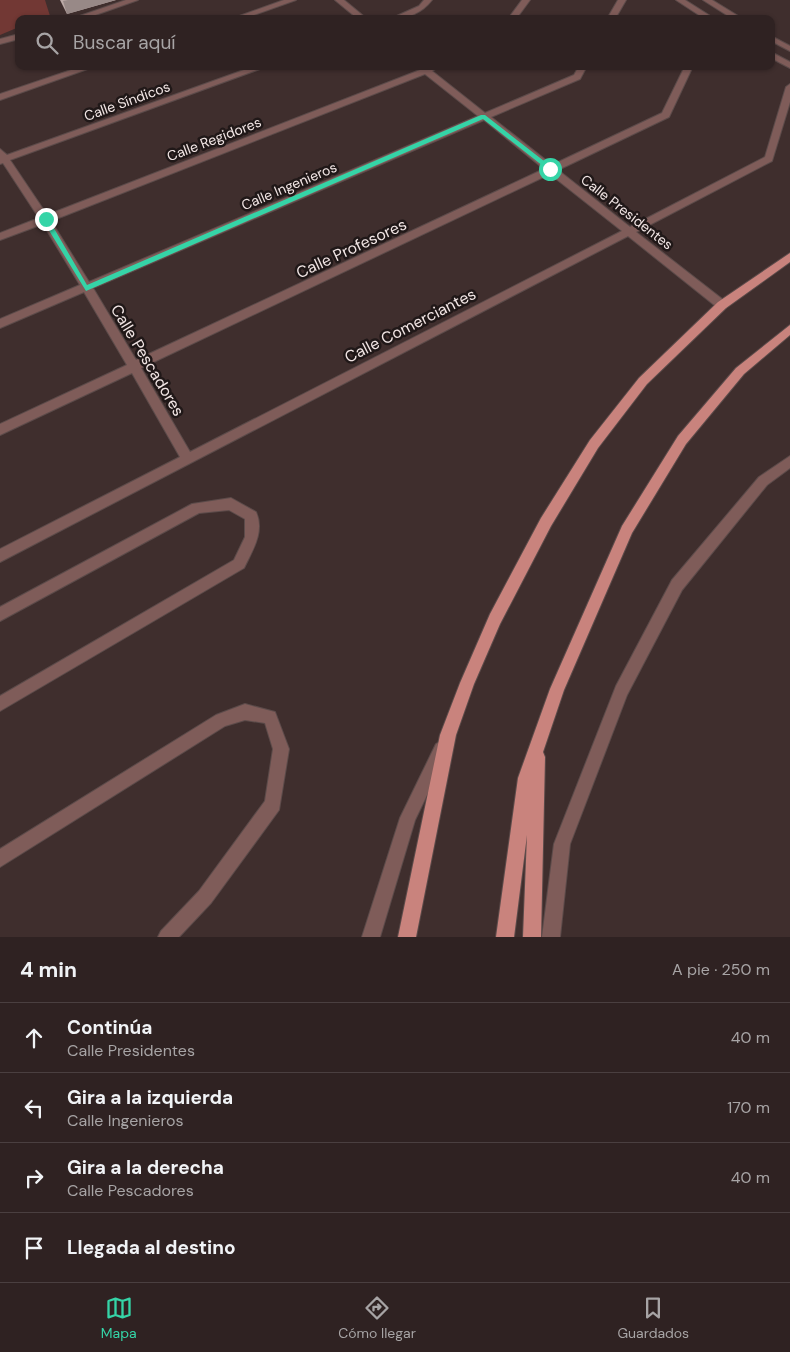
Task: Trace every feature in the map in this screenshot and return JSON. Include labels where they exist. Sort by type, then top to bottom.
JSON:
[{"type":"main road","points":[[407,937],[448,736],[467,683],[495,619],[546,522],[594,444],[643,380],[722,305],[790,257]]},
{"type":"main road","points":[[505,937],[526,778],[557,689],[627,530],[682,440],[740,371],[790,329]]},
{"type":"main road","points":[[532,937],[538,747]]},
{"type":"street","points":[[87,15],[134,0]]},
{"type":"street","points":[[247,15],[292,0]]},
{"type":"street","points":[[339,0],[358,15]]},
{"type":"street","points":[[404,15],[422,8],[428,0]]},
{"type":"street","points":[[515,15],[526,0]]},
{"type":"street","points":[[613,15],[622,0]]},
{"type":"street","points":[[680,0],[704,15]]},
{"type":"street","points":[[707,0],[732,15]]},
{"type":"street","points":[[0,42],[15,37]]},
{"type":"street","points":[[775,40],[790,49]]},
{"type":"street","points":[[775,57],[790,66]]},
{"type":"street","points":[[0,97],[80,70]]},
{"type":"street","name":"Calle Síndicos","points":[[2,158],[253,70]]},
{"type":"street","name":"Calle Regidores","points":[[0,237],[420,70]]},
{"type":"street","name":"Calle Presidentes","points":[[427,70],[483,117],[722,305]]},
{"type":"street","name":"Calle Ingenieros","points":[[0,324],[577,77],[581,70]]},
{"type":"street","name":"Calle Profesores","points":[[0,430],[666,115],[687,70]]},
{"type":"street","name":"Calle Comerciantes","points":[[0,556],[769,159],[788,106],[790,87]]},
{"type":"street","name":"Calle Pescadores","points":[[2,158],[46,219],[135,367],[187,459]]},
{"type":"street","points":[[551,937],[562,844],[621,690],[677,585],[763,480],[790,461]]},
{"type":"street","points":[[0,614],[197,508],[231,504],[251,516],[252,537],[239,564],[0,704]]},
{"type":"street","points":[[0,858],[221,720],[245,712],[270,717],[281,749],[273,804],[205,897],[167,937]]},
{"type":"street","points":[[371,937],[408,818],[448,736]]},
{"type":"shaded area","points":[[0,0],[45,0],[50,15],[15,15],[15,29],[0,35]]},
{"type":"route","points":[[46,219],[86,288],[483,117],[550,169]]}]
